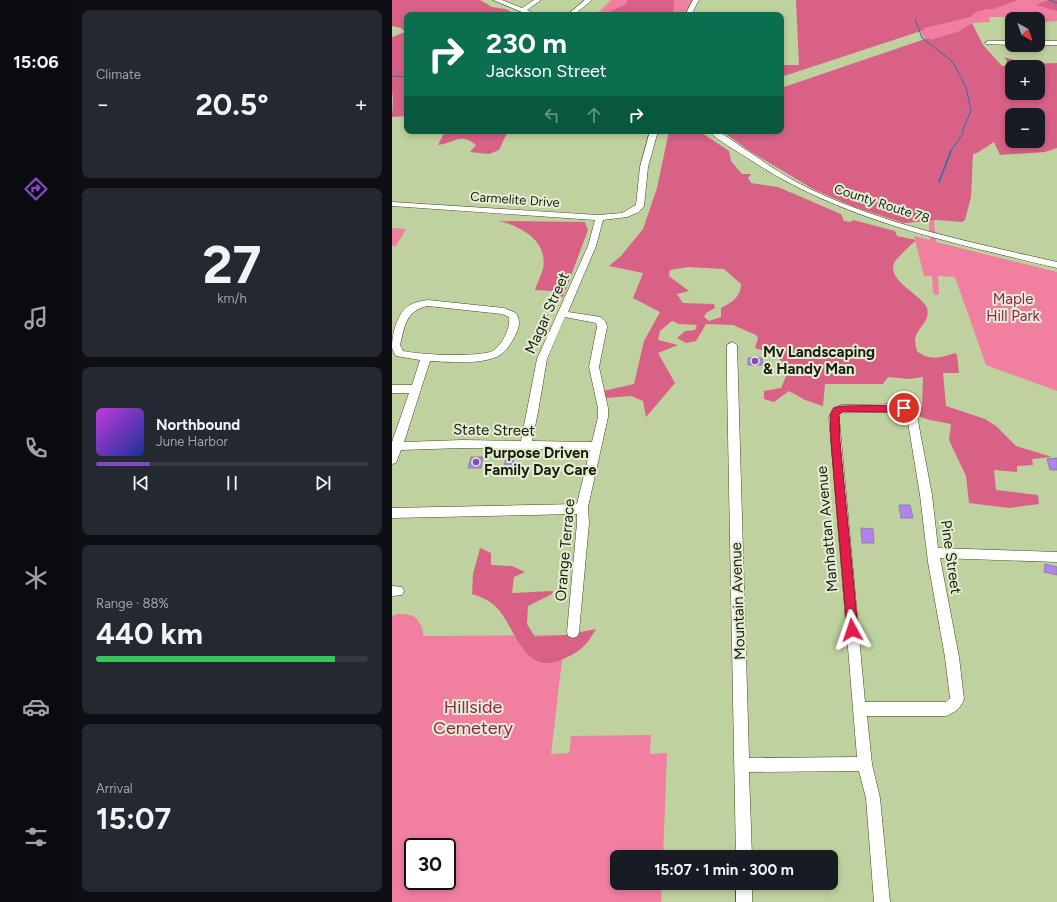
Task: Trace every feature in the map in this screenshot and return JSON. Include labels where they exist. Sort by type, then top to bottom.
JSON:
[{"type":"street","points":[[496,0],[528,12]]},
{"type":"street","points":[[523,10],[538,0]]},
{"type":"street","points":[[574,12],[588,0]]},
{"type":"street","points":[[690,12],[696,0]]},
{"type":"street","points":[[988,43],[1005,43]]},
{"type":"street","points":[[1045,43],[1057,43]]},
{"type":"street","name":"Carmelite Drive","points":[[392,204],[600,218],[627,214],[636,210],[640,206],[644,167],[653,134]]},
{"type":"street","name":"County Route 78","points":[[718,134],[784,178],[842,206],[912,228],[1057,265]]},
{"type":"street","name":"Magar Street","points":[[525,446],[534,412],[540,364],[592,246],[600,218]]},
{"type":"street","points":[[428,303],[504,311],[513,315],[515,320],[513,327],[503,346],[494,354],[486,356],[426,357],[405,356],[400,354],[395,348],[405,314],[414,306],[428,303]]},
{"type":"street","name":"Orange Terrace","points":[[563,314],[595,318],[601,322],[602,327],[594,367],[603,408],[603,417],[582,509],[583,523],[574,632]]},
{"type":"street","name":"Mountain Avenue","points":[[732,345],[736,583],[744,850]]},
{"type":"street","points":[[392,460],[395,446],[426,357]]},
{"type":"street","points":[[392,389],[415,389]]},
{"type":"street","name":"Manhattan Avenue","points":[[882,902],[873,798],[865,764],[859,709],[834,417],[837,411],[853,408],[901,408],[910,412]]},
{"type":"street","name":"Pine Street","points":[[859,709],[946,709],[953,706],[957,699],[933,553],[918,440],[910,412]]},
{"type":"street","name":"State Street","points":[[395,446],[462,444],[596,446]]},
{"type":"street","points":[[392,513],[582,509]]},
{"type":"street","points":[[933,553],[1057,557]]},
{"type":"street","points":[[742,765],[865,764]]},
{"type":"street","points":[[744,890],[744,902]]},
{"type":"green space","points":[[611,0],[692,0],[685,12],[599,12]]},
{"type":"green space","name":"Maple Hill Park","points":[[913,0],[1057,0],[1057,21],[1045,22],[1045,12],[1005,12],[1005,17],[989,17],[990,22],[971,23],[989,66],[943,159],[934,222],[936,242],[1057,272],[1057,391],[986,365],[955,277],[938,276],[939,294],[936,295],[933,293],[932,276],[924,276],[914,236],[930,240],[929,222],[938,159],[945,66],[927,43],[919,29]]},
{"type":"green space","points":[[392,228],[406,229],[396,246],[392,246]]},
{"type":"green space","name":"Hillside Cemetery","points":[[400,614],[413,616],[416,618],[423,630],[423,636],[565,635],[551,754],[569,753],[571,736],[651,735],[650,754],[667,753],[663,850],[610,850],[610,890],[662,890],[661,902],[392,902],[392,616]]},
{"type":"shaded area","points":[[392,0],[480,0],[492,7],[505,9],[512,12],[404,12],[404,31],[401,28],[392,26]]},
{"type":"shaded area","points":[[628,0],[674,0],[673,12],[609,12],[626,4]]},
{"type":"shaded area","points":[[796,0],[1018,0],[993,9],[976,12],[970,17],[924,28],[924,30],[784,76],[784,65],[799,65]]},
{"type":"shaded area","points":[[1048,0],[1057,0],[1057,11],[1036,5]]},
{"type":"shaded area","points":[[972,23],[983,45],[1002,66],[1005,66],[1005,100],[1045,100],[1045,63],[1057,63],[1057,148],[1045,152],[1000,155],[994,142],[973,154],[971,197],[965,220],[962,222],[936,220],[904,223],[854,207],[813,189],[751,152],[726,134],[784,134],[784,87],[928,38],[930,40],[960,31]]},
{"type":"shaded area","points":[[404,32],[404,116],[392,117],[392,37]]},
{"type":"shaded area","points":[[1004,57],[1015,60],[1006,60]]},
{"type":"shaded area","points":[[444,134],[507,134],[499,150],[489,154],[470,152],[476,145],[466,139],[457,139],[438,145]]},
{"type":"shaded area","points":[[668,134],[704,134],[729,151],[731,161],[742,174],[751,174],[748,178],[751,183],[778,187],[841,214],[844,221],[850,222],[853,220],[895,231],[897,236],[916,240],[896,260],[893,267],[894,274],[898,280],[918,297],[927,308],[927,317],[915,339],[917,351],[926,356],[935,358],[955,353],[957,355],[959,373],[943,373],[946,406],[985,419],[996,426],[1016,446],[1052,457],[1032,459],[1033,465],[1017,466],[1017,472],[994,470],[996,490],[1038,495],[1039,504],[1009,508],[969,503],[966,476],[949,440],[951,424],[917,416],[922,406],[923,377],[909,379],[888,377],[883,384],[825,384],[823,406],[805,400],[789,391],[774,402],[764,399],[764,391],[781,388],[789,369],[774,355],[755,348],[758,338],[756,335],[733,325],[706,324],[696,341],[686,343],[677,338],[685,331],[695,330],[697,325],[679,324],[672,321],[660,331],[658,340],[678,345],[658,353],[675,383],[646,417],[643,401],[631,396],[606,398],[603,391],[634,384],[644,341],[660,312],[633,298],[643,273],[609,266],[621,256],[643,229],[657,188]],"holes":[[[688,267],[724,269],[741,284],[741,289],[735,299],[721,308],[721,317],[709,321],[704,317],[706,313],[715,308],[714,304],[683,303],[677,294],[689,291],[669,276],[670,270]]]},
{"type":"shaded area","points":[[499,221],[585,222],[588,230],[563,297],[546,301],[553,297],[551,291],[535,290],[543,269],[544,259],[538,243],[525,231]]},
{"type":"shaded area","points":[[480,548],[491,553],[491,565],[512,566],[525,572],[514,577],[512,593],[553,591],[552,594],[528,606],[527,624],[535,637],[565,635],[596,629],[586,644],[579,651],[563,659],[550,663],[539,662],[531,657],[523,649],[498,609],[486,600],[472,594],[473,574]]},
{"type":"building","name":"Mv Landscaping & Handy Man","points":[[748,358],[762,358],[763,365],[748,365]]},
{"type":"building","name":"Purpose Driven Family Day Care","points":[[471,457],[483,457],[481,468],[468,468]]},
{"type":"building","points":[[514,457],[513,468],[504,468],[506,458]]},
{"type":"building","points":[[1057,458],[1057,470],[1050,470],[1047,459]]},
{"type":"building","points":[[899,505],[910,505],[913,518],[901,518]]},
{"type":"building","points":[[861,528],[873,529],[874,543],[862,543]]},
{"type":"building","points":[[1045,564],[1057,567],[1057,575],[1044,572]]},
{"type":"waterway","points":[[1049,0],[1057,3]]},
{"type":"waterway","points":[[915,19],[922,38],[952,61],[966,87],[971,111],[963,129],[963,133],[950,152]]},
{"type":"waterway","points":[[392,76],[404,77]]},
{"type":"waterway","points":[[939,182],[951,151]]},
{"type":"place","name":"Mv Landscaping & Handy Man","points":[[755,361]]},
{"type":"place","name":"Purpose Driven Family Day Care","points":[[476,462]]},
{"type":"route","points":[[852,630],[834,417],[837,411],[841,409],[904,408]]}]
